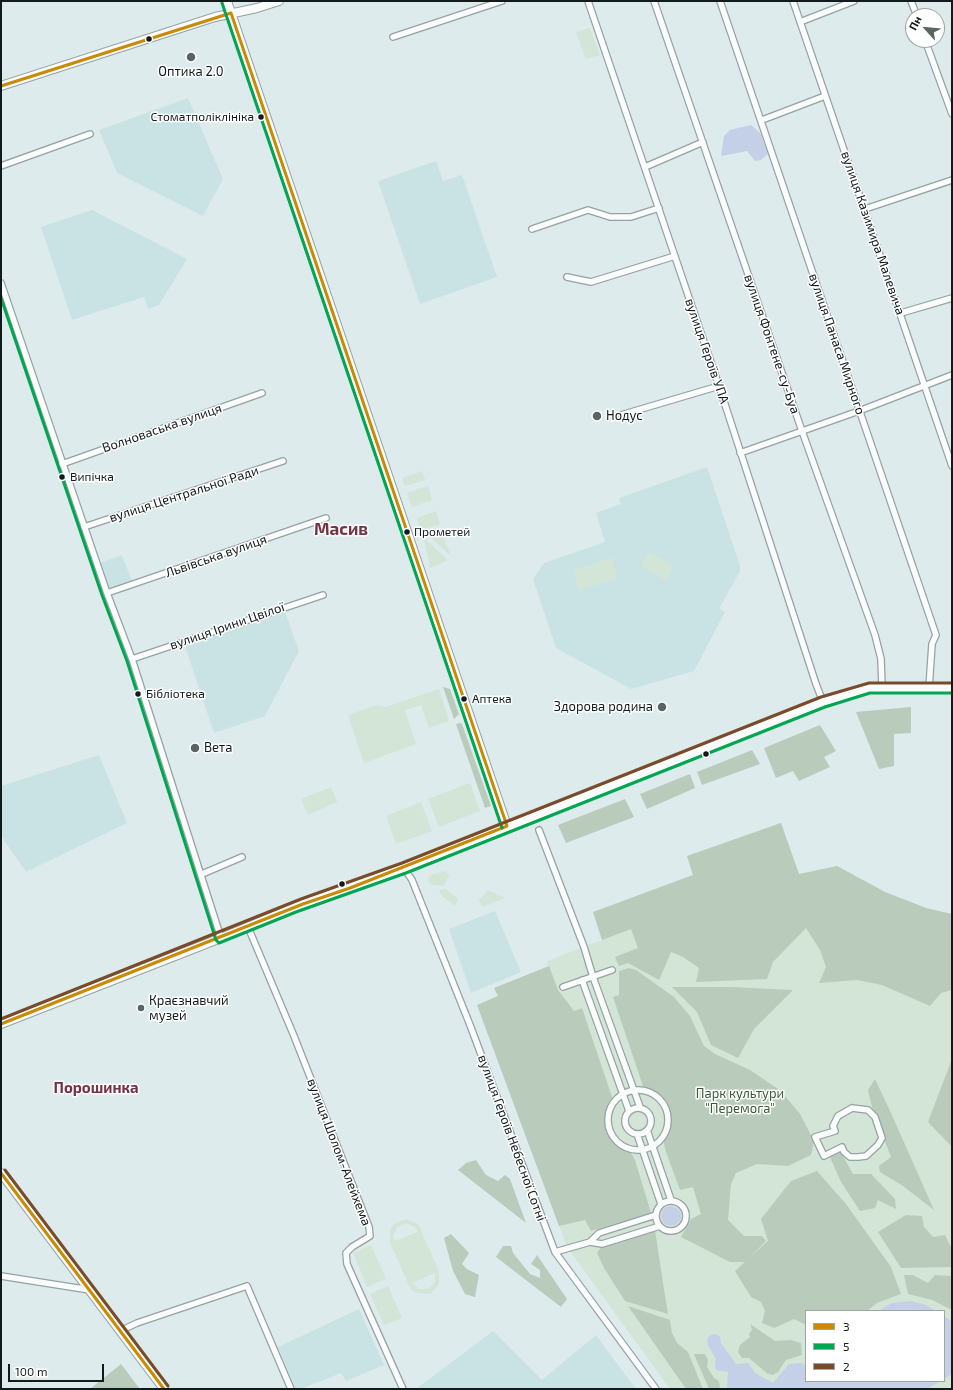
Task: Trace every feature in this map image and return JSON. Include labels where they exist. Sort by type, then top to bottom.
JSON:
[{"type":"main road","points":[[227,1],[507,826]]},
{"type":"main road","points":[[1,86],[231,13],[257,8],[278,1]]},
{"type":"main road","points":[[1,1024],[221,938],[302,904],[404,868],[823,702],[869,688],[952,688]]},
{"type":"main road","points":[[1,1173],[164,1389]]},
{"type":"street","points":[[394,37],[502,1]]},
{"type":"street","name":"вулиця Героїв УПА","points":[[588,1],[719,386],[823,702]]},
{"type":"street","name":"вулиця Фонтене-су-Буа","points":[[654,1],[802,431],[875,635],[881,659],[882,688]]},
{"type":"street","name":"вулиця Панаса Мирного","points":[[720,1],[762,120],[936,635],[932,644],[929,688]]},
{"type":"street","name":"вулиця Казимира Малевича","points":[[793,1],[901,313],[952,466]]},
{"type":"street","points":[[800,22],[854,1]]},
{"type":"street","points":[[928,48],[952,114]]},
{"type":"street","points":[[762,120],[825,96]]},
{"type":"street","points":[[1,166],[90,134]]},
{"type":"street","points":[[645,167],[703,142]]},
{"type":"street","points":[[865,209],[952,180]]},
{"type":"street","points":[[532,229],[588,210],[610,217],[631,217],[659,208]]},
{"type":"street","points":[[567,277],[591,282],[675,256]]},
{"type":"street","points":[[1,283],[106,593],[132,659],[202,874],[221,938]]},
{"type":"street","points":[[901,313],[952,298]]},
{"type":"street","points":[[740,453],[860,411],[925,384],[952,375]]},
{"type":"street","points":[[621,415],[719,386]]},
{"type":"street","name":"Волноваська вулиця","points":[[62,464],[262,394]]},
{"type":"street","name":"вулиця Центральної Ради","points":[[84,527],[283,461]]},
{"type":"street","name":"Львівська вулиця","points":[[106,593],[326,518]]},
{"type":"street","name":"вулиця Ірини Цвілої","points":[[132,659],[323,594]]},
{"type":"street","points":[[539,830],[584,947],[593,977],[640,1107],[647,1111],[650,1116],[651,1124],[647,1130],[637,1134]]},
{"type":"street","points":[[202,874],[242,856]]},
{"type":"street","name":"вулиця Героїв Небесної Сотні","points":[[404,868],[412,880],[470,1026],[555,1252],[656,1389]]},
{"type":"street","name":"вулиця Шолом-Алейхема","points":[[248,927],[294,1036],[369,1227],[370,1236],[346,1253],[347,1264],[403,1389]]},
{"type":"street","points":[[562,987],[612,970]]},
{"type":"street","points":[[582,980],[629,1111]]},
{"type":"street","points":[[634,1091],[644,1091],[654,1095],[662,1102],[668,1122],[665,1132],[660,1140],[653,1146],[643,1150],[631,1150],[622,1146],[615,1140],[610,1131],[608,1122],[614,1103],[624,1095],[634,1091]]},
{"type":"street","points":[[640,1107],[629,1111],[625,1117],[625,1124],[628,1130],[637,1134],[643,1150],[661,1204],[656,1216],[660,1226],[665,1230],[672,1231],[679,1228],[684,1223],[686,1216],[684,1208],[679,1203],[671,1200],[661,1204]]},
{"type":"street","points":[[860,1108],[871,1112],[876,1116],[882,1138],[878,1145],[873,1151],[863,1156],[850,1157],[844,1152],[842,1147],[824,1156],[815,1137],[836,1131],[833,1126],[835,1121],[844,1111],[860,1108]]},
{"type":"street","points":[[647,1130],[671,1200]]},
{"type":"street","points":[[590,1242],[599,1233],[656,1216]]},
{"type":"street","points":[[555,1252],[590,1242],[602,1244],[660,1226]]},
{"type":"street","points":[[1,1276],[90,1290]]},
{"type":"street","points":[[120,1331],[137,1323],[247,1286],[291,1389]]},
{"type":"shaded area","points":[[188,98],[223,179],[203,216],[117,173],[99,130]]},
{"type":"shaded area","points":[[751,125],[760,133],[768,154],[761,160],[755,161],[747,151],[721,156],[724,136],[730,130]]},
{"type":"shaded area","points":[[436,161],[443,181],[462,175],[497,277],[420,304],[378,181]]},
{"type":"shaded area","points":[[92,210],[187,259],[159,305],[148,309],[144,297],[72,320],[41,227]]},
{"type":"shaded area","points":[[707,467],[740,566],[740,571],[719,609],[725,612],[694,671],[631,689],[556,648],[533,579],[544,563],[605,542],[596,513],[621,504],[619,498]]},
{"type":"shaded area","points":[[122,555],[132,581],[109,589],[100,563]]},
{"type":"shaded area","points":[[284,609],[299,651],[265,716],[214,733],[184,643]]},
{"type":"shaded area","points":[[99,755],[127,823],[26,872],[1,836],[1,786]]},
{"type":"shaded area","points":[[495,911],[521,972],[471,993],[449,929]]},
{"type":"shaded area","points":[[671,1206],[678,1209],[681,1216],[678,1223],[671,1226],[664,1223],[661,1216],[664,1209]]},
{"type":"shaded area","points":[[911,1301],[926,1305],[934,1310],[880,1310],[892,1303]]},
{"type":"shaded area","points":[[359,1309],[384,1365],[346,1381],[341,1373],[301,1389],[296,1389],[278,1347]]},
{"type":"shaded area","points":[[945,1317],[952,1322],[952,1374],[945,1378]]},
{"type":"shaded area","points":[[493,1331],[542,1380],[596,1335],[636,1389],[416,1389]]},
{"type":"shaded area","points":[[715,1334],[720,1337],[721,1343],[736,1364],[748,1363],[755,1373],[773,1383],[789,1364],[802,1363],[805,1365],[805,1382],[939,1382],[927,1389],[727,1389],[728,1372],[716,1370],[716,1359],[708,1345],[707,1339],[710,1335]]},
{"type":"green space","points":[[590,28],[600,55],[586,59],[576,32]]},
{"type":"green space","points":[[422,471],[425,480],[405,486],[402,478]]},
{"type":"green space","points":[[428,486],[432,500],[412,507],[407,493]]},
{"type":"green space","points":[[436,511],[440,524],[421,530],[417,518]]},
{"type":"green space","points":[[441,531],[451,556],[429,536]]},
{"type":"green space","points":[[424,538],[448,560],[430,568]]},
{"type":"green space","points":[[649,552],[674,566],[666,580],[641,566]]},
{"type":"green space","points":[[612,558],[618,578],[579,590],[573,570]]},
{"type":"green space","points":[[443,687],[450,689],[459,714],[454,719]]},
{"type":"green space","points":[[439,689],[449,721],[429,728],[421,705],[405,710],[416,744],[364,763],[348,715],[377,705],[386,707]]},
{"type":"green space","points":[[911,707],[911,733],[894,734],[894,766],[879,769],[856,712]]},
{"type":"green space","points":[[456,724],[462,724],[491,806],[485,808]]},
{"type":"green space","points":[[820,725],[836,751],[824,757],[830,767],[799,781],[793,771],[776,778],[764,748]]},
{"type":"green space","points":[[752,750],[760,764],[702,785],[697,772]]},
{"type":"green space","points":[[690,774],[695,788],[647,809],[640,794]]},
{"type":"green space","points":[[470,783],[480,811],[439,827],[428,799]]},
{"type":"green space","points":[[331,787],[337,802],[308,815],[301,799]]},
{"type":"green space","points":[[625,799],[634,817],[566,843],[558,825]]},
{"type":"green space","points":[[421,802],[432,831],[396,844],[386,816]]},
{"type":"green space","name":"Парк культури \"Перемога\"","points":[[781,823],[799,874],[837,866],[885,892],[926,908],[952,914],[952,1389],[670,1389],[567,1247],[477,1005],[498,996],[494,988],[549,967],[547,961],[602,940],[593,912],[693,875],[687,856]]},
{"type":"green space","points":[[781,823],[799,874],[837,866],[885,892],[926,908],[952,914],[952,990],[941,993],[930,1006],[882,985],[857,980],[819,983],[826,967],[820,950],[806,928],[773,962],[767,979],[696,982],[699,968],[683,957],[671,952],[659,980],[628,963],[619,966],[615,957],[638,948],[631,929],[602,940],[593,912],[693,875],[687,856]]},
{"type":"green space","points":[[443,871],[449,876],[444,886],[433,885],[428,882],[429,876]]},
{"type":"green space","points":[[446,889],[458,899],[455,906],[441,895],[439,890]]},
{"type":"green space","points":[[488,890],[505,898],[482,907],[479,900]]},
{"type":"green space","points":[[549,966],[558,990],[574,1011],[582,1008],[614,1103],[609,1117],[610,1131],[619,1143],[629,1149],[635,1160],[651,1213],[591,1231],[585,1220],[559,1226],[477,1005],[498,996],[494,988]]},
{"type":"green space","points":[[629,968],[636,970],[674,997],[690,1016],[704,1046],[715,1054],[750,1070],[781,1091],[800,1114],[814,1141],[811,1155],[788,1166],[757,1164],[736,1173],[731,1184],[728,1220],[744,1236],[762,1236],[766,1241],[748,1259],[768,1241],[761,1219],[791,1181],[817,1171],[846,1204],[891,1267],[901,1294],[877,1303],[868,1310],[805,1310],[805,1324],[794,1319],[774,1328],[762,1323],[765,1311],[761,1302],[751,1297],[735,1271],[745,1262],[730,1262],[681,1237],[691,1219],[701,1214],[693,1187],[680,1190],[665,1149],[663,1136],[668,1122],[666,1112],[658,1099],[645,1092],[613,997],[619,995],[619,971]]},
{"type":"green space","points":[[672,987],[731,987],[793,990],[754,1029],[738,1058],[711,1045],[697,1012]]},
{"type":"green space","points":[[952,1059],[952,1147],[928,1122]]},
{"type":"green space","points":[[875,1079],[934,1210],[903,1186],[880,1172],[879,1166],[891,1157],[873,1111],[868,1090]]},
{"type":"green space","points":[[840,1151],[853,1174],[871,1174],[895,1199],[896,1209],[878,1200],[875,1208],[860,1211],[841,1182],[829,1155]]},
{"type":"green space","points":[[476,1160],[486,1175],[498,1181],[505,1175],[510,1179],[526,1223],[458,1170],[466,1163]]},
{"type":"green space","points":[[906,1215],[922,1216],[924,1227],[933,1237],[945,1235],[952,1249],[952,1267],[901,1268],[878,1232]]},
{"type":"green space","points":[[406,1219],[418,1224],[439,1271],[439,1284],[430,1294],[417,1293],[411,1290],[390,1243],[390,1230],[394,1224]],"holes":[[[406,1223],[415,1227],[418,1232],[395,1241],[393,1236],[397,1227]],[[435,1273],[435,1282],[428,1289],[419,1289],[412,1283]]]},
{"type":"green space","points":[[655,1230],[668,1314],[625,1301],[604,1268],[597,1253],[601,1247]]},
{"type":"green space","points":[[451,1234],[469,1253],[462,1264],[467,1269],[479,1275],[475,1297],[465,1294],[453,1271],[444,1238]]},
{"type":"green space","points":[[371,1245],[386,1279],[367,1287],[353,1253]]},
{"type":"green space","points":[[503,1246],[511,1246],[513,1253],[530,1274],[540,1278],[540,1270],[531,1264],[537,1255],[567,1299],[561,1307],[496,1257]]},
{"type":"green space","points":[[904,1275],[913,1275],[928,1283],[935,1275],[952,1276],[952,1310],[932,1300],[908,1294]]},
{"type":"green space","points":[[388,1286],[402,1318],[384,1325],[370,1294]]},
{"type":"green space","points":[[628,1306],[670,1320],[672,1333],[677,1343],[688,1352],[703,1389],[686,1389]]},
{"type":"green space","points":[[750,1324],[775,1341],[791,1340],[801,1343],[802,1355],[786,1360],[778,1372],[773,1375],[768,1374],[749,1358],[742,1358],[738,1352],[740,1345],[750,1337],[749,1334],[752,1330]]},
{"type":"green space","points":[[694,1354],[705,1354],[708,1360],[707,1367],[714,1378],[719,1381],[720,1389],[709,1389]]},
{"type":"green space","points":[[121,1364],[140,1389],[90,1389]]},
{"type":"transit line","name":"5","points":[[222,3],[502,828]]},
{"type":"transit line","name":"3","points":[[231,13],[507,826]]},
{"type":"transit line","name":"3","points":[[1,86],[231,13]]},
{"type":"transit line","name":"5","points":[[1,298],[102,595],[127,661],[216,940],[219,943],[296,912],[406,873],[825,707],[870,693],[952,693]]},
{"type":"transit line","name":"2","points":[[1,1019],[301,899],[402,863],[821,697],[869,683],[952,683]]},
{"type":"transit line","name":"3","points":[[1,1024],[303,904],[350,888],[507,826]]},
{"type":"transit line","name":"2","points":[[5,1170],[168,1386]]},
{"type":"transit line","name":"3","points":[[1,1173],[164,1389]]},
{"type":"place","name":"Оптика 2.0","points":[[191,57]]},
{"type":"place","name":"Стоматполіклініка","points":[[261,117]]},
{"type":"place","name":"Нодус","points":[[597,416]]},
{"type":"place","name":"Випічка","points":[[62,477]]},
{"type":"place","name":"Прометей","points":[[407,532]]},
{"type":"place","name":"Бібліотека","points":[[138,694]]},
{"type":"place","name":"Аптека","points":[[464,699]]},
{"type":"place","name":"Здорова родина","points":[[662,707]]},
{"type":"place","name":"Вета","points":[[195,748]]},
{"type":"place","name":"Краєзнавчий музей","points":[[141,1008]]},
{"type":"district","name":"Масив","points":[[341,529]]},
{"type":"district","name":"Порошинка","points":[[96,1088]]}]
